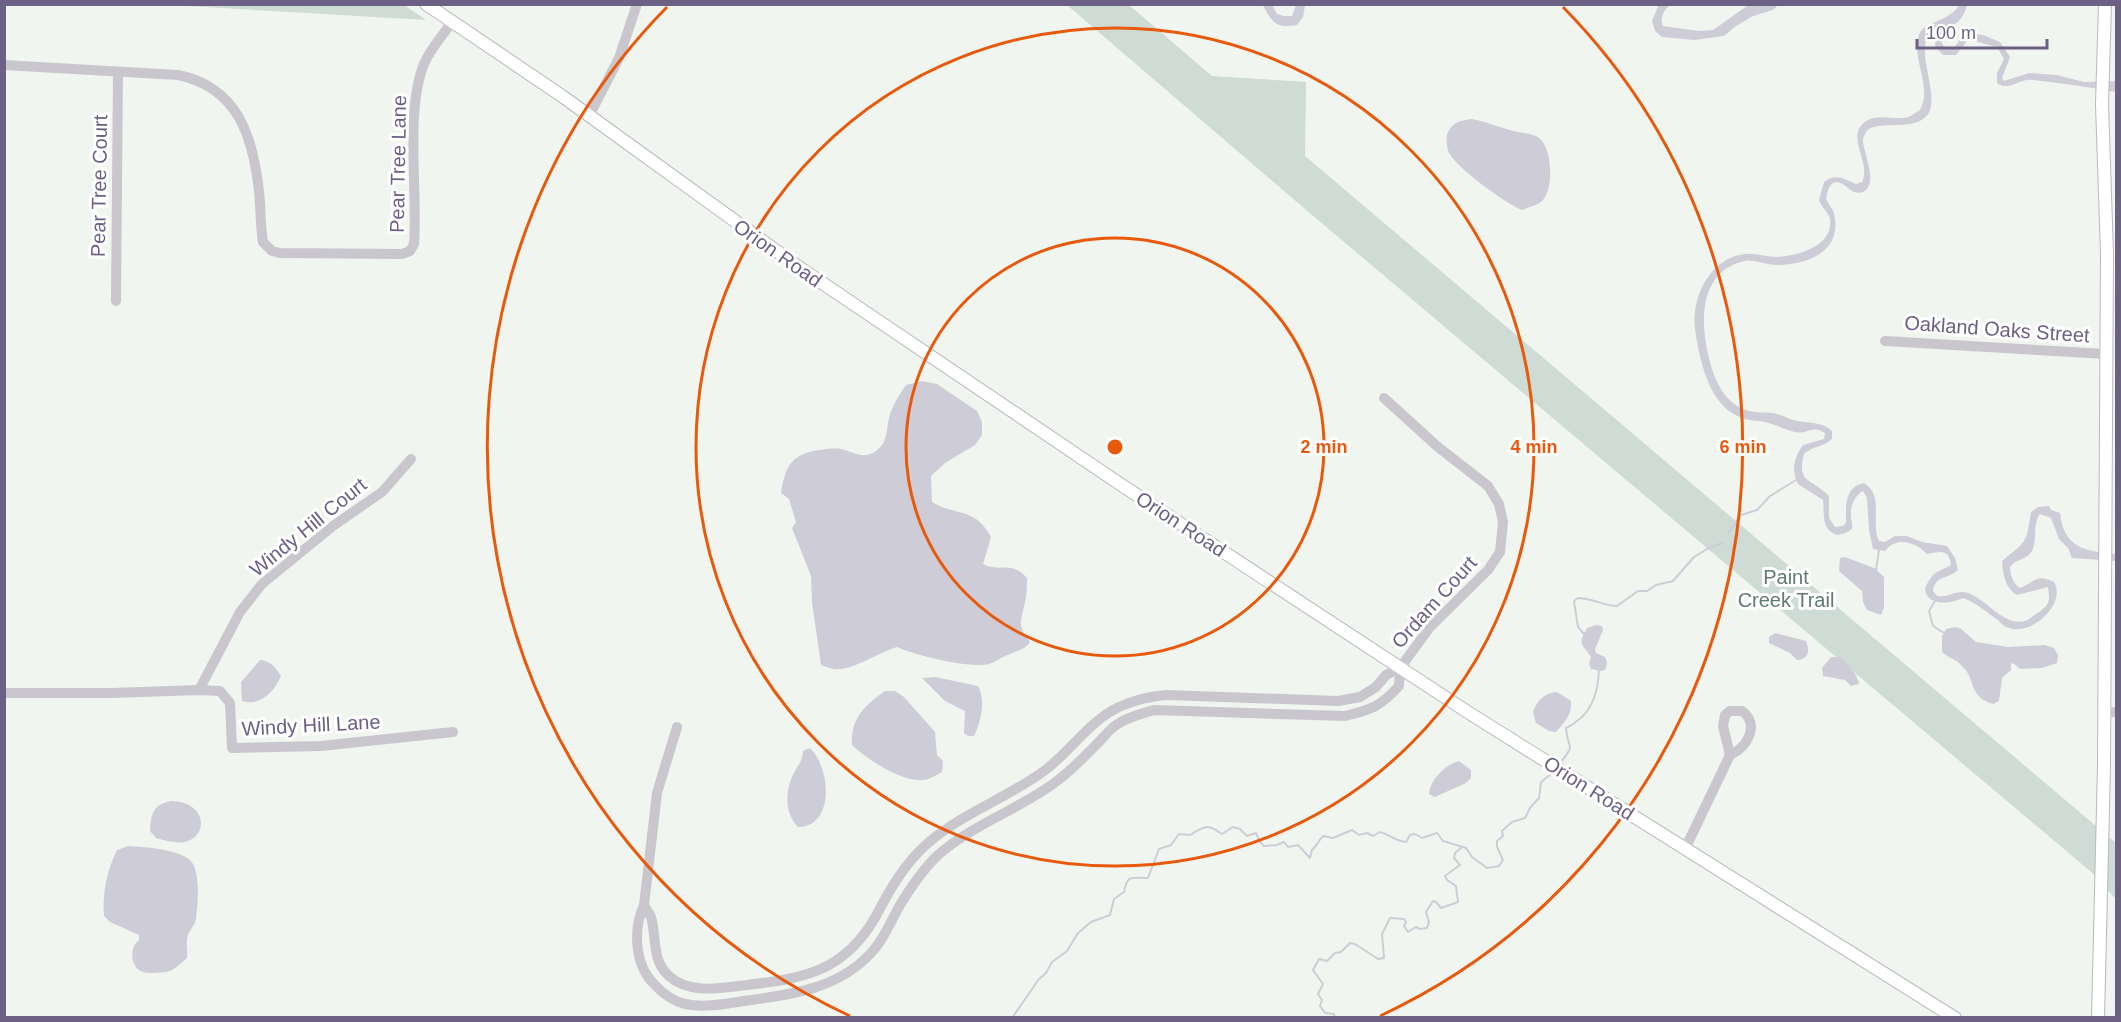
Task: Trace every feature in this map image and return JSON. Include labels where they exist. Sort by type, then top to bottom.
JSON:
[{"type":"main road","name":"Orion Road","points":[[426,4],[589,116],[825,285],[1123,486],[1400,668],[1955,1017]]},
{"type":"main road","points":[[2098,1017],[2111,713],[2106,354],[2111,316],[2102,104],[2104,4]]},
{"type":"street","points":[[589,116],[619,58],[637,4]]},
{"type":"street","name":"Pear Tree Lane","points":[[4,65],[178,75],[194,78],[222,95],[234,108],[247,130],[259,192],[263,242],[272,251],[280,253],[402,254],[410,251],[414,244],[415,122],[418,84],[424,63],[452,22]]},
{"type":"street","name":"Pear Tree Court","points":[[116,301],[118,72]]},
{"type":"street","name":"Oakland Oaks Street","points":[[1885,341],[2106,354]]},
{"type":"street","name":"Ordam Court","points":[[1384,398],[1488,486],[1499,504],[1503,522],[1500,552],[1488,570],[1430,627],[1400,668]]},
{"type":"street","name":"Windy Hill Court","points":[[199,690],[240,612],[262,584],[333,526],[376,497],[411,459]]},
{"type":"street","points":[[644,905],[651,918],[654,948],[658,959],[668,976],[680,984],[695,989],[717,989],[801,977],[822,969],[850,952],[861,940],[910,861],[929,842],[951,825],[1016,789],[1059,760],[1096,722],[1118,707],[1146,697],[1162,695],[1338,701],[1360,697],[1376,687],[1386,675],[1400,668],[1399,686],[1388,698],[1368,711],[1345,716],[1161,710],[1139,714],[1115,725],[1071,770],[1053,784],[962,837],[941,853],[924,870],[873,950],[861,963],[829,982],[810,990],[779,997],[700,1006],[674,1000],[662,992],[645,972],[639,959],[638,919],[644,905],[657,792],[677,727]]},
{"type":"street","name":"Windy Hill Lane","points":[[4,693],[220,691],[230,703],[232,748],[321,746],[453,732]]},
{"type":"street","points":[[1365,694],[1375,707]]},
{"type":"street","points":[[1161,710],[1162,695]]},
{"type":"street","points":[[1312,715],[1313,701]]},
{"type":"street","points":[[1685,849],[1730,755]]},
{"type":"street","points":[[1016,789],[1023,802]]},
{"type":"street","points":[[910,861],[924,870]]},
{"type":"street","points":[[776,982],[779,997]]},
{"type":"green space","points":[[404,5],[426,20],[188,6]]},
{"type":"green space","name":"Paint Creek Trail","points":[[1067,5],[1129,5],[1212,76],[1306,82],[1305,156],[2116,843],[2116,899],[2103,886],[2103,882],[1305,209]]},
{"type":"shaded area","points":[[1659,4],[1670,5],[1663,14],[1663,26],[1698,31],[1713,30],[1747,6],[1778,5],[1773,10],[1753,16],[1724,36],[1694,40],[1662,37],[1655,31],[1652,21]]},
{"type":"shaded area","points":[[1263,5],[1272,5],[1277,14],[1292,16],[1296,5],[1305,5],[1303,17],[1297,25],[1284,26],[1272,20]]},
{"type":"shaded area","points":[[1959,5],[1967,5],[1959,21],[1943,30],[1941,41],[1945,49],[1953,49],[1963,36],[1969,33],[1983,35],[2000,42],[2010,57],[2002,78],[2004,81],[2029,73],[2057,75],[2084,82],[2116,81],[2116,92],[2033,80],[2002,85],[1997,83],[1997,73],[2004,59],[1997,47],[1970,40],[1956,55],[1943,55],[1935,46],[1937,31],[1933,30],[1925,45],[1931,97],[1931,106],[1927,115],[1911,124],[1872,127],[1866,132],[1863,145],[1870,175],[1868,188],[1857,193],[1838,182],[1831,185],[1826,199],[1833,212],[1835,227],[1828,247],[1820,254],[1788,264],[1772,265],[1745,261],[1732,265],[1722,272],[1709,290],[1706,301],[1705,337],[1709,359],[1717,382],[1738,407],[1820,424],[1832,431],[1832,439],[1829,442],[1804,454],[1802,471],[1807,480],[1829,496],[1829,518],[1835,527],[1846,523],[1846,504],[1850,493],[1857,485],[1864,483],[1870,488],[1876,502],[1876,526],[1879,541],[1885,542],[1895,536],[1907,536],[1922,542],[1947,546],[1955,558],[1958,570],[1936,582],[1933,591],[1937,596],[1968,593],[2002,616],[2017,622],[2026,620],[2044,608],[2049,600],[2048,587],[2017,595],[2007,585],[2002,561],[2024,541],[2031,512],[2038,507],[2049,506],[2051,510],[2060,513],[2066,534],[2078,546],[2116,554],[2116,561],[2072,558],[2068,548],[2059,539],[2051,518],[2040,514],[2036,523],[2032,551],[2012,564],[2011,573],[2020,588],[2039,578],[2054,582],[2057,591],[2056,600],[2045,616],[2036,623],[2018,629],[2006,627],[1973,602],[1963,598],[1952,602],[1940,602],[1934,601],[1926,594],[1925,588],[1931,578],[1951,565],[1948,556],[1943,552],[1927,554],[1917,546],[1906,542],[1895,543],[1885,551],[1873,549],[1867,498],[1863,491],[1857,496],[1852,506],[1851,529],[1838,535],[1832,533],[1824,521],[1823,500],[1798,484],[1794,469],[1797,455],[1803,445],[1824,439],[1825,433],[1817,429],[1799,433],[1762,421],[1747,420],[1725,407],[1718,400],[1704,372],[1695,327],[1697,302],[1704,283],[1710,274],[1725,261],[1745,254],[1777,257],[1795,254],[1821,243],[1830,228],[1830,219],[1819,200],[1824,182],[1836,177],[1856,184],[1862,182],[1864,166],[1858,134],[1860,127],[1866,121],[1879,117],[1905,118],[1920,110],[1924,92],[1917,44],[1919,35],[1925,27],[1949,15]]},
{"type":"shaded area","points":[[1472,119],[1533,135],[1542,141],[1549,156],[1550,176],[1547,194],[1541,202],[1522,210],[1482,185],[1454,160],[1448,151],[1447,135],[1456,123]]},
{"type":"shaded area","points":[[922,381],[937,384],[977,411],[982,422],[982,435],[975,445],[945,463],[931,476],[932,502],[971,516],[985,527],[991,537],[983,564],[1016,569],[1027,578],[1021,627],[1030,642],[1021,650],[989,664],[981,665],[943,660],[897,647],[845,668],[837,669],[821,665],[812,602],[811,576],[792,528],[796,522],[789,499],[781,493],[787,469],[796,459],[809,452],[839,449],[867,455],[876,451],[885,440],[890,414],[906,385]]},
{"type":"shaded area","points":[[1845,557],[1874,568],[1884,577],[1884,608],[1881,615],[1867,610],[1863,602],[1862,591],[1839,571],[1840,558]]},
{"type":"shaded area","points":[[1602,626],[1603,630],[1595,649],[1596,653],[1605,657],[1607,662],[1606,669],[1602,671],[1591,669],[1589,663],[1591,657],[1581,641],[1587,628]]},
{"type":"shaded area","points":[[1960,628],[1976,642],[2008,647],[2045,645],[2054,648],[2058,655],[2057,663],[2042,668],[2020,669],[2013,663],[2011,664],[2011,670],[2002,678],[1999,701],[1993,704],[1979,696],[1966,670],[1942,652],[1942,636],[1946,629]]},
{"type":"shaded area","points":[[1775,633],[1806,641],[1808,651],[1806,656],[1797,660],[1790,653],[1769,643],[1769,637]]},
{"type":"shaded area","points":[[1831,657],[1840,657],[1854,673],[1859,684],[1851,686],[1845,680],[1823,676],[1822,668]]},
{"type":"shaded area","points":[[260,660],[272,665],[281,676],[271,692],[261,700],[242,701],[241,682]]},
{"type":"shaded area","points":[[935,677],[978,686],[982,698],[982,711],[974,736],[964,733],[965,711],[945,701],[922,678]]},
{"type":"shaded area","points":[[885,691],[895,691],[904,697],[935,732],[937,755],[943,761],[942,772],[924,780],[915,780],[895,774],[852,745],[856,720],[865,707]]},
{"type":"shaded area","points":[[1557,692],[1571,701],[1571,706],[1567,718],[1556,732],[1549,731],[1536,723],[1533,712],[1542,698]]},
{"type":"shaded area","points":[[810,748],[822,769],[826,795],[824,807],[818,817],[810,824],[798,827],[789,810],[788,790],[803,751]]},
{"type":"shaded area","points":[[1459,761],[1471,770],[1471,778],[1466,783],[1435,797],[1429,794],[1439,774]]},
{"type":"shaded area","points":[[171,801],[183,803],[197,812],[201,826],[193,839],[185,842],[170,842],[156,838],[150,831],[154,811],[160,805]]},
{"type":"shaded area","points":[[128,846],[173,852],[189,859],[193,864],[197,876],[197,913],[187,937],[187,958],[170,971],[149,973],[139,970],[133,962],[132,952],[139,940],[139,935],[110,922],[104,916],[106,882],[110,866],[117,850]]},
{"type":"waterway","points":[[1729,532],[1741,515],[1757,510],[1770,496],[1796,480]]},
{"type":"waterway","points":[[1585,635],[1578,627],[1574,601],[1578,598],[1617,606],[1638,591],[1647,591],[1656,585],[1673,581],[1694,557],[1724,542]]},
{"type":"waterway","points":[[1876,570],[1879,550]]},
{"type":"waterway","points":[[1935,601],[1929,611],[1933,626],[1944,633]]},
{"type":"waterway","points":[[1559,765],[1570,749],[1566,728],[1582,717],[1592,704],[1599,670]]},
{"type":"waterway","points":[[1012,1018],[1052,962],[1067,951],[1078,933],[1091,922],[1110,915],[1114,899],[1124,892],[1131,878],[1148,878],[1159,849],[1171,845],[1179,834],[1190,835],[1206,827],[1213,828],[1222,834],[1233,827],[1240,829],[1247,836],[1256,833],[1264,846],[1284,842],[1288,847],[1298,845],[1310,858],[1312,850],[1323,836],[1333,838],[1352,830],[1359,835],[1367,833],[1373,836],[1380,832],[1406,842],[1410,835],[1415,834],[1422,838],[1437,833],[1443,841],[1466,848],[1472,857],[1487,868],[1499,866],[1503,860],[1497,847],[1497,841],[1503,836],[1502,831],[1512,822],[1525,818],[1539,798],[1541,782],[1554,772]]},
{"type":"waterway","points":[[1335,1018],[1334,1014],[1325,1013],[1320,1006],[1322,1000],[1318,994],[1323,984],[1313,970],[1319,959],[1327,961],[1350,943],[1378,959],[1384,958],[1382,934],[1390,918],[1404,919],[1406,922],[1404,926],[1408,932],[1416,927],[1427,928],[1429,922],[1426,912],[1433,901],[1441,908],[1458,902],[1456,886],[1445,876],[1460,865],[1454,858],[1455,853],[1461,848]]}]
